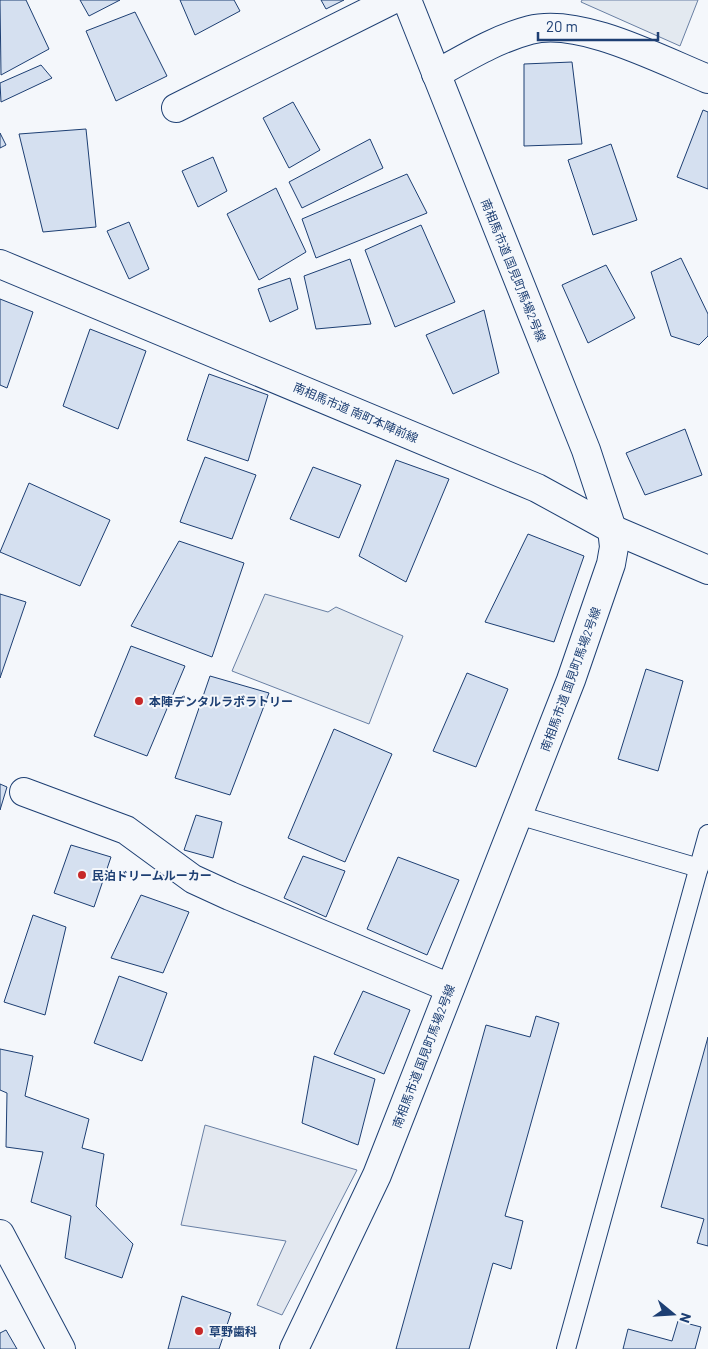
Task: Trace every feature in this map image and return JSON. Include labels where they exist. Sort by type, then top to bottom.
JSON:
[{"type":"street","points":[[176,108],[392,0]]},
{"type":"street","name":"南相馬市道 国見町馬場2号線","points":[[294,1349],[377,1175],[572,680],[611,564],[614,547],[612,529],[586,450],[407,0]]},
{"type":"street","points":[[436,74],[502,39],[532,29],[561,28],[610,38],[708,79]]},
{"type":"street","name":"南相馬市道 南町本陣前線","points":[[0,264],[537,488],[612,529],[708,570]]},
{"type":"street","points":[[24,792],[126,830],[193,879],[450,988]]},
{"type":"street","points":[[0,1234],[61,1349]]},
{"type":"lane","points":[[518,815],[699,868]]},
{"type":"lane","points":[[566,1349],[708,834]]},
{"type":"shaded area","points":[[582,0],[698,0],[680,46],[581,2]]},
{"type":"shaded area","points":[[265,594],[328,612],[336,607],[403,636],[369,724],[232,671]]},
{"type":"shaded area","points":[[205,1125],[357,1170],[282,1315],[257,1305],[286,1241],[181,1225]]},
{"type":"building","points":[[0,0],[26,0],[49,49],[1,75]]},
{"type":"building","points":[[80,0],[120,0],[89,16]]},
{"type":"building","points":[[180,0],[234,0],[240,11],[195,35]]},
{"type":"building","points":[[321,0],[344,0],[326,9]]},
{"type":"building","points":[[135,12],[167,76],[116,101],[86,31]]},
{"type":"building","points":[[572,62],[582,144],[524,146],[524,64]]},
{"type":"building","points":[[41,65],[52,78],[1,102],[0,83]]},
{"type":"building","points":[[293,102],[320,150],[289,168],[263,118]]},
{"type":"building","points":[[703,110],[708,112],[708,189],[677,177]]},
{"type":"building","points":[[86,129],[96,227],[43,232],[19,134]]},
{"type":"building","points":[[0,133],[6,145],[0,148]]},
{"type":"building","points":[[370,139],[383,168],[302,208],[289,182]]},
{"type":"building","points":[[611,144],[637,220],[593,235],[568,160]]},
{"type":"building","points":[[213,157],[227,191],[198,207],[182,171]]},
{"type":"building","points":[[407,174],[427,213],[316,258],[302,219]]},
{"type":"building","points":[[276,188],[306,252],[259,280],[227,214]]},
{"type":"building","points":[[129,222],[149,269],[129,279],[107,231]]},
{"type":"building","points":[[421,225],[455,302],[395,327],[365,250]]},
{"type":"building","points":[[681,258],[708,314],[708,336],[699,345],[671,336],[651,272]]},
{"type":"building","points":[[350,259],[371,324],[316,329],[304,276]]},
{"type":"building","points":[[606,265],[635,318],[588,343],[562,285]]},
{"type":"building","points":[[290,278],[298,309],[270,322],[258,289]]},
{"type":"building","points":[[0,299],[33,312],[7,388],[0,385]]},
{"type":"building","points":[[484,310],[499,373],[453,394],[426,335]]},
{"type":"building","points":[[90,329],[146,351],[118,429],[63,406]]},
{"type":"building","points":[[209,374],[268,395],[248,461],[187,440]]},
{"type":"building","points":[[685,429],[702,475],[645,495],[626,453]]},
{"type":"building","points":[[205,457],[256,475],[232,539],[180,522]]},
{"type":"building","points":[[396,460],[449,479],[406,582],[359,556]]},
{"type":"building","points":[[313,467],[361,485],[339,538],[290,519]]},
{"type":"building","points":[[29,483],[110,520],[80,586],[0,552]]},
{"type":"building","points":[[528,534],[584,556],[554,642],[485,622]]},
{"type":"building","points":[[179,541],[244,563],[212,657],[131,626]]},
{"type":"building","points":[[0,594],[26,602],[0,678]]},
{"type":"building","name":"本陣デンタルラボラトリー","points":[[131,646],[185,666],[147,756],[94,736]]},
{"type":"building","points":[[646,669],[683,681],[658,771],[618,759]]},
{"type":"building","points":[[467,673],[508,689],[476,767],[433,751]]},
{"type":"building","points":[[210,676],[269,693],[230,795],[175,778]]},
{"type":"building","points":[[334,729],[392,754],[345,862],[288,838]]},
{"type":"building","points":[[0,784],[7,787],[0,810]]},
{"type":"building","points":[[196,815],[222,822],[213,858],[184,850]]},
{"type":"building","name":"民泊ドリームルーカー","points":[[71,845],[111,857],[94,907],[54,893]]},
{"type":"building","points":[[303,856],[345,871],[326,917],[284,898]]},
{"type":"building","points":[[398,857],[459,880],[427,955],[367,929]]},
{"type":"building","points":[[141,895],[189,912],[163,973],[111,958]]},
{"type":"building","points":[[33,915],[66,927],[45,1015],[4,1002]]},
{"type":"building","points":[[119,976],[167,993],[142,1061],[94,1043]]},
{"type":"building","points":[[363,991],[410,1010],[384,1074],[334,1054]]},
{"type":"building","points":[[536,1016],[559,1023],[505,1216],[523,1221],[511,1269],[493,1263],[469,1349],[396,1349],[486,1025],[530,1037]]},
{"type":"building","points":[[708,1037],[708,1246],[697,1243],[704,1219],[661,1207]]},
{"type":"building","points":[[0,1049],[33,1056],[25,1096],[89,1119],[82,1148],[104,1154],[96,1206],[133,1244],[122,1278],[65,1258],[71,1216],[31,1202],[43,1152],[6,1147],[7,1093],[0,1090]]},
{"type":"building","points":[[314,1056],[375,1079],[358,1145],[302,1123]]},
{"type":"building","name":"草野歯科","points":[[182,1296],[231,1313],[219,1349],[168,1349]]},
{"type":"building","points":[[678,1321],[701,1327],[695,1349],[623,1349],[628,1329],[672,1341]]},
{"type":"building","points":[[6,1330],[17,1349],[0,1349],[0,1333]]},
{"type":"place","name":"本陣デンタルラボラトリー","points":[[139,701]]},
{"type":"place","name":"民泊ドリームルーカー","points":[[82,875]]},
{"type":"place","name":"草野歯科","points":[[199,1331]]}]
